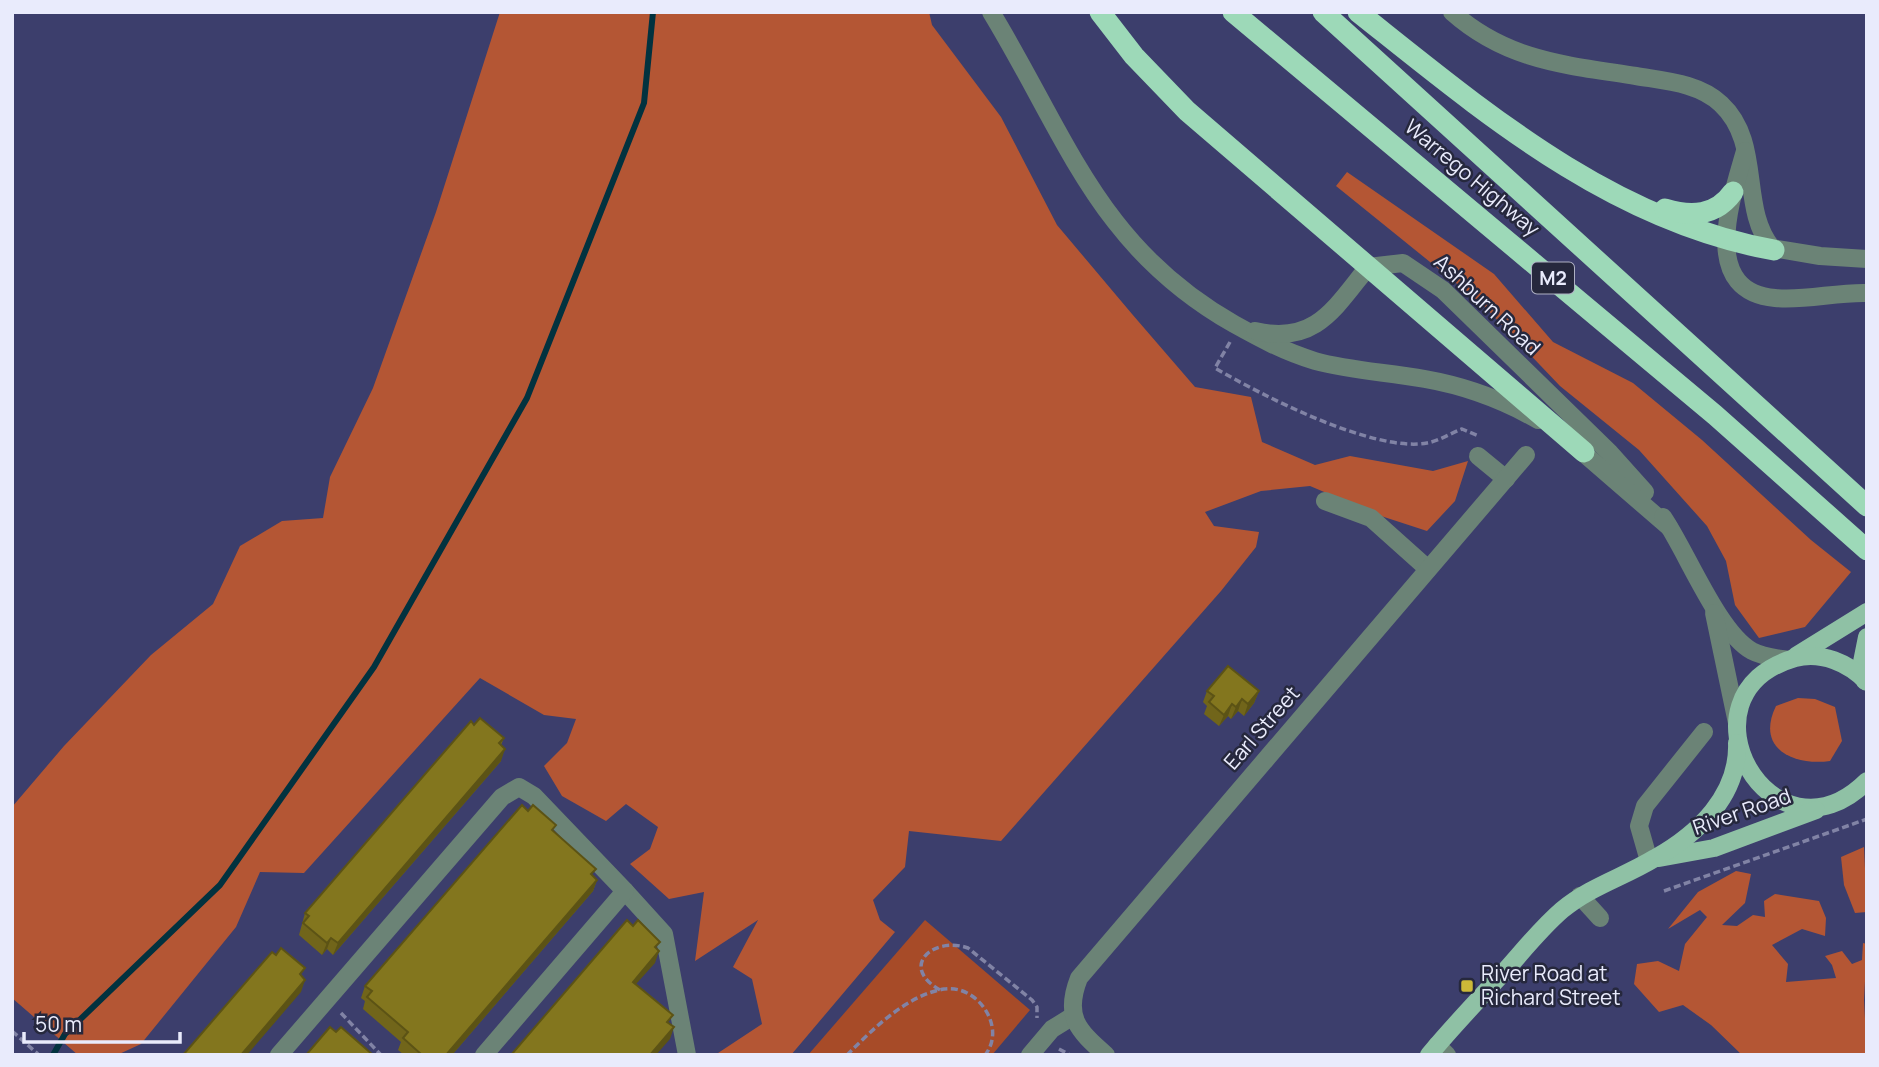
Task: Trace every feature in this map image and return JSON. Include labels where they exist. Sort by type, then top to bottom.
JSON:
[{"type":"highway","points":[[1100,12],[1134,56],[1187,111],[1584,452]]},
{"type":"highway","name":"Warrego Highway","points":[[1233,12],[1652,362],[1867,550]]},
{"type":"highway","name":"Warrego Highway","points":[[1323,12],[1867,506]]},
{"type":"highway","points":[[1358,12],[1473,102],[1597,186],[1667,220],[1727,240],[1774,250]]},
{"type":"highway","points":[[1597,186],[1687,214],[1715,209],[1733,192]]},
{"type":"main road","points":[[1789,660],[1867,612]]},
{"type":"main road","points":[[1866,682],[1862,662],[1867,637]]},
{"type":"main road","points":[[1789,660],[1807,656],[1828,658],[1846,666],[1866,682]]},
{"type":"main road","name":"River Road","points":[[1437,1052],[1536,935],[1580,896],[1652,860],[1697,826],[1721,801],[1736,766],[1737,723],[1741,703],[1749,688],[1763,674],[1789,660]]},
{"type":"main road","points":[[1737,743],[1753,778],[1777,798],[1805,807],[1840,800],[1867,781]]},
{"type":"main road","name":"River Road","points":[[1652,860],[1714,848],[1840,800]]},
{"type":"street","name":"Ashburn Road","points":[[991,12],[1087,184],[1123,234],[1180,289],[1238,326],[1291,354],[1353,369],[1437,381],[1494,398],[1541,422],[1584,452],[1670,527]]},
{"type":"street","points":[[1452,12],[1489,41],[1511,51],[1577,66],[1678,83],[1703,91],[1729,113],[1745,145],[1761,232],[1774,250],[1867,259]]},
{"type":"street","points":[[1745,145],[1733,192],[1727,240],[1728,266],[1733,275],[1761,296],[1790,299],[1867,293]]},
{"type":"street","name":"Ashburn Road","points":[[1238,326],[1276,334],[1302,332],[1322,320],[1367,267],[1399,262],[1433,282],[1610,453],[1644,491],[1683,547],[1714,609],[1748,648],[1789,660]]},
{"type":"street","name":"Earl Street","points":[[1073,1016],[1073,995],[1079,978],[1527,455]]},
{"type":"street","points":[[1478,456],[1506,479]]},
{"type":"street","points":[[1325,501],[1371,518],[1428,569]]},
{"type":"street","name":"Ashburn Road","points":[[1714,609],[1737,723]]},
{"type":"street","points":[[1652,860],[1639,827],[1645,806],[1704,732]]},
{"type":"street","points":[[279,1055],[511,789],[523,788],[534,796],[664,934],[687,1055]]},
{"type":"street","points":[[484,1055],[625,891]]},
{"type":"street","points":[[1580,896],[1600,918]]},
{"type":"street","points":[[1030,1055],[1052,1029],[1073,1016],[1088,1040],[1106,1055]]},
{"type":"path","points":[[1238,326],[1215,368],[1250,388],[1339,426],[1387,441],[1427,443],[1462,429],[1483,438],[1478,456]]},
{"type":"path","points":[[1664,891],[1867,819]]},
{"type":"path","points":[[940,990],[924,979],[920,970],[921,961],[934,949],[949,944],[968,948],[1032,1000],[1038,1012],[1031,1027]]},
{"type":"path","points":[[847,1055],[891,1015],[926,994],[940,990],[961,990],[976,998],[986,1009],[993,1038],[985,1055]]},
{"type":"path","points":[[327,999],[381,1055]]},
{"type":"path","points":[[12,1031],[39,1055]]},
{"type":"path","points":[[1056,1048],[1070,1055]]},
{"type":"shaded area","points":[[500,12],[929,12],[932,25],[1001,117],[1057,225],[1195,387],[1251,397],[1262,442],[1315,465],[1350,456],[1433,471],[1468,461],[1455,501],[1427,531],[1381,516],[1310,486],[1261,491],[1205,512],[1214,526],[1259,532],[1256,547],[1221,591],[1001,841],[909,831],[905,867],[873,900],[880,920],[895,932],[791,1055],[715,1055],[762,1024],[752,979],[733,967],[758,920],[695,961],[704,892],[669,899],[630,864],[650,849],[658,827],[626,804],[606,821],[562,796],[544,766],[567,743],[576,719],[544,715],[480,678],[304,873],[260,872],[236,927],[141,1044],[117,1055],[78,1055],[12,998],[12,807],[64,746],[151,655],[213,604],[240,546],[282,521],[323,518],[330,477],[373,388],[436,212]]},
{"type":"shaded area","points":[[1347,172],[1494,274],[1553,342],[1633,383],[1702,440],[1811,540],[1851,572],[1805,627],[1759,638],[1735,605],[1726,561],[1707,526],[1639,450],[1560,386],[1482,304],[1336,186]]},
{"type":"shaded area","points":[[1798,698],[1815,699],[1835,707],[1842,741],[1830,761],[1803,761],[1782,752],[1774,744],[1771,721],[1776,706]]},
{"type":"shaded area","points":[[1864,847],[1867,912],[1855,913],[1844,885],[1841,857]]},
{"type":"shaded area","points":[[1736,871],[1751,874],[1745,903],[1722,925],[1737,926],[1753,915],[1765,917],[1764,901],[1775,894],[1819,901],[1826,918],[1825,936],[1802,929],[1772,945],[1788,964],[1786,982],[1836,978],[1832,965],[1825,956],[1842,951],[1852,964],[1862,960],[1863,943],[1867,944],[1864,1000],[1867,1055],[1742,1055],[1711,1025],[1683,1005],[1659,1012],[1634,984],[1637,964],[1658,961],[1679,971],[1685,944],[1707,917],[1700,910],[1668,929],[1698,892]]},
{"type":"shaded area","points":[[925,920],[1030,1010],[992,1055],[808,1055]]},
{"type":"building","points":[[1228,666],[1259,691],[1248,704],[1242,699],[1236,707],[1232,704],[1224,715],[1209,702],[1214,696],[1207,691]]},
{"type":"building","points":[[480,718],[504,738],[499,743],[505,749],[338,943],[331,938],[327,943],[303,923],[309,916],[305,913],[471,721],[474,725]]},
{"type":"building","points":[[522,805],[528,811],[533,805],[556,825],[552,830],[596,869],[591,874],[597,880],[446,1055],[422,1055],[403,1038],[408,1032],[367,997],[372,991],[365,986]]},
{"type":"building","points":[[627,920],[633,926],[638,920],[660,942],[655,947],[659,951],[633,982],[673,1015],[667,1022],[674,1027],[650,1055],[511,1055]]},
{"type":"building","points":[[281,948],[305,968],[300,974],[305,980],[241,1055],[183,1055],[272,952],[276,955]]},
{"type":"building","points":[[330,1027],[336,1032],[341,1027],[373,1055],[306,1055]]},
{"type":"waterway","points":[[53,1055],[65,1034],[220,885],[374,667],[527,398],[644,103],[653,12]]},
{"type":"place","name":"River Road at Richard Street","points":[[1467,986]]}]
